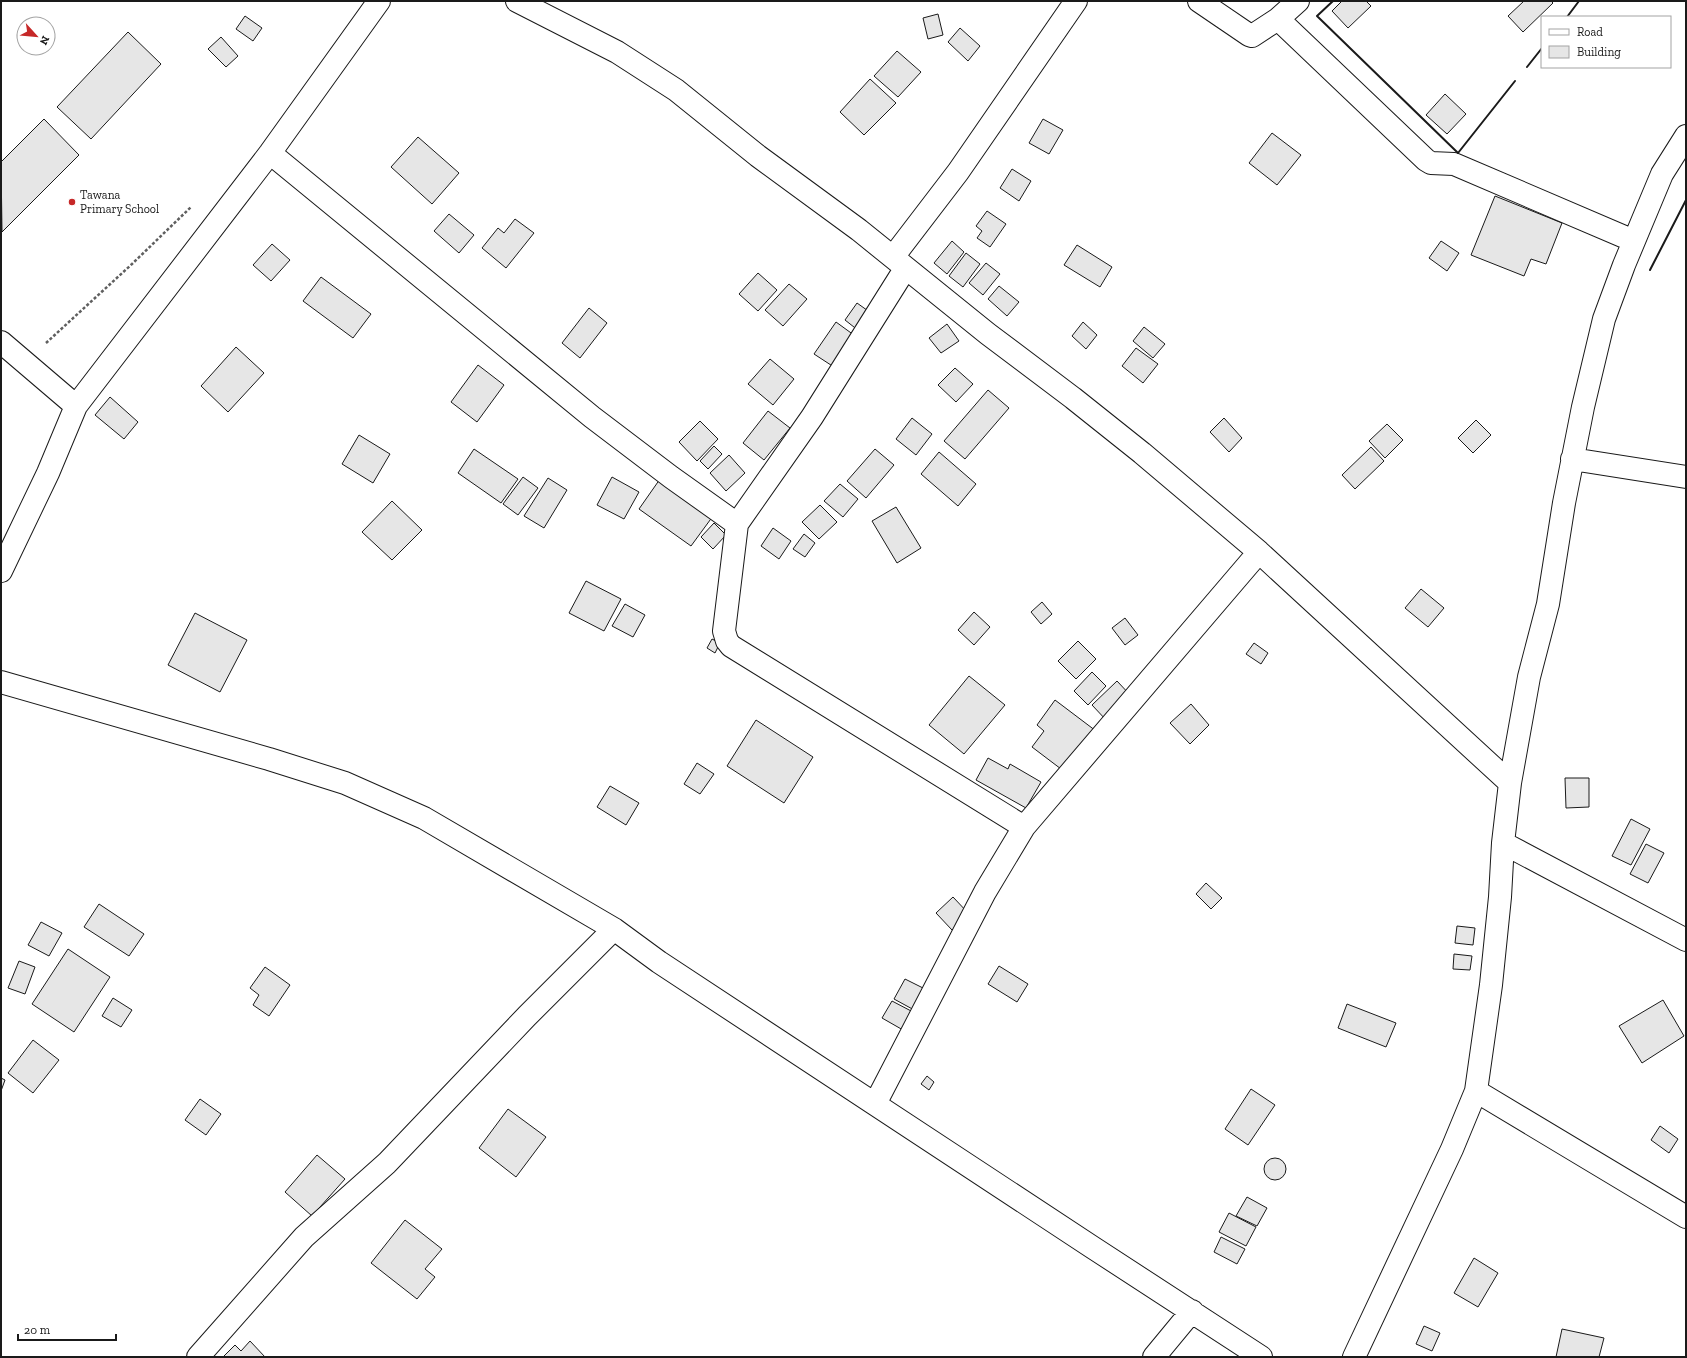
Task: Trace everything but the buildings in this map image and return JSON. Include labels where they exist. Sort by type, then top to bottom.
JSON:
[{"type":"street","points":[[1,571],[48,474],[76,406],[270,153],[379,1]]},
{"type":"street","points":[[517,1],[616,52],[676,90],[758,156],[859,230],[988,334],[1079,403],[1259,552],[1510,783]]},
{"type":"street","points":[[1024,826],[731,646],[727,641],[724,631],[737,524],[812,417],[899,263],[958,172],[1076,1]]},
{"type":"street","points":[[1198,1],[1248,35],[1252,36],[1278,19],[1298,1]]},
{"type":"street","points":[[1278,19],[1426,160],[1431,163],[1454,164],[1634,241]]},
{"type":"street","points":[[1354,1357],[1449,1156],[1476,1091],[1491,985],[1500,897],[1503,843],[1510,783],[1529,677],[1548,604],[1572,458],[1604,319],[1662,174],[1686,136]]},
{"type":"street","points":[[270,153],[592,417],[683,486],[737,524]]},
{"type":"street","points":[[1,342],[76,406]]},
{"type":"street","points":[[1572,458],[1686,477]]},
{"type":"street","points":[[875,1104],[985,892],[1024,826],[1259,552]]},
{"type":"street","points":[[1,682],[269,759],[345,783],[424,818],[614,929],[659,962],[1092,1248],[1192,1311],[1261,1357]]},
{"type":"street","points":[[1503,843],[1686,940]]},
{"type":"street","points":[[198,1357],[304,1237],[387,1163],[614,929]]},
{"type":"street","points":[[1476,1091],[1686,1217]]},
{"type":"street","points":[[1154,1357],[1192,1311]]},
{"type":"path","points":[[25,363],[132,264],[191,206]]},
{"type":"wall","points":[[1333,1],[1317,16],[1458,153],[1515,81]]},
{"type":"wall","points":[[1568,16],[1579,1]]},
{"type":"wall","points":[[1527,67],[1541,49]]},
{"type":"wall","points":[[1650,270],[1686,200]]},
{"type":"place","name":"Tawana Primary School","points":[[72,202]]}]
